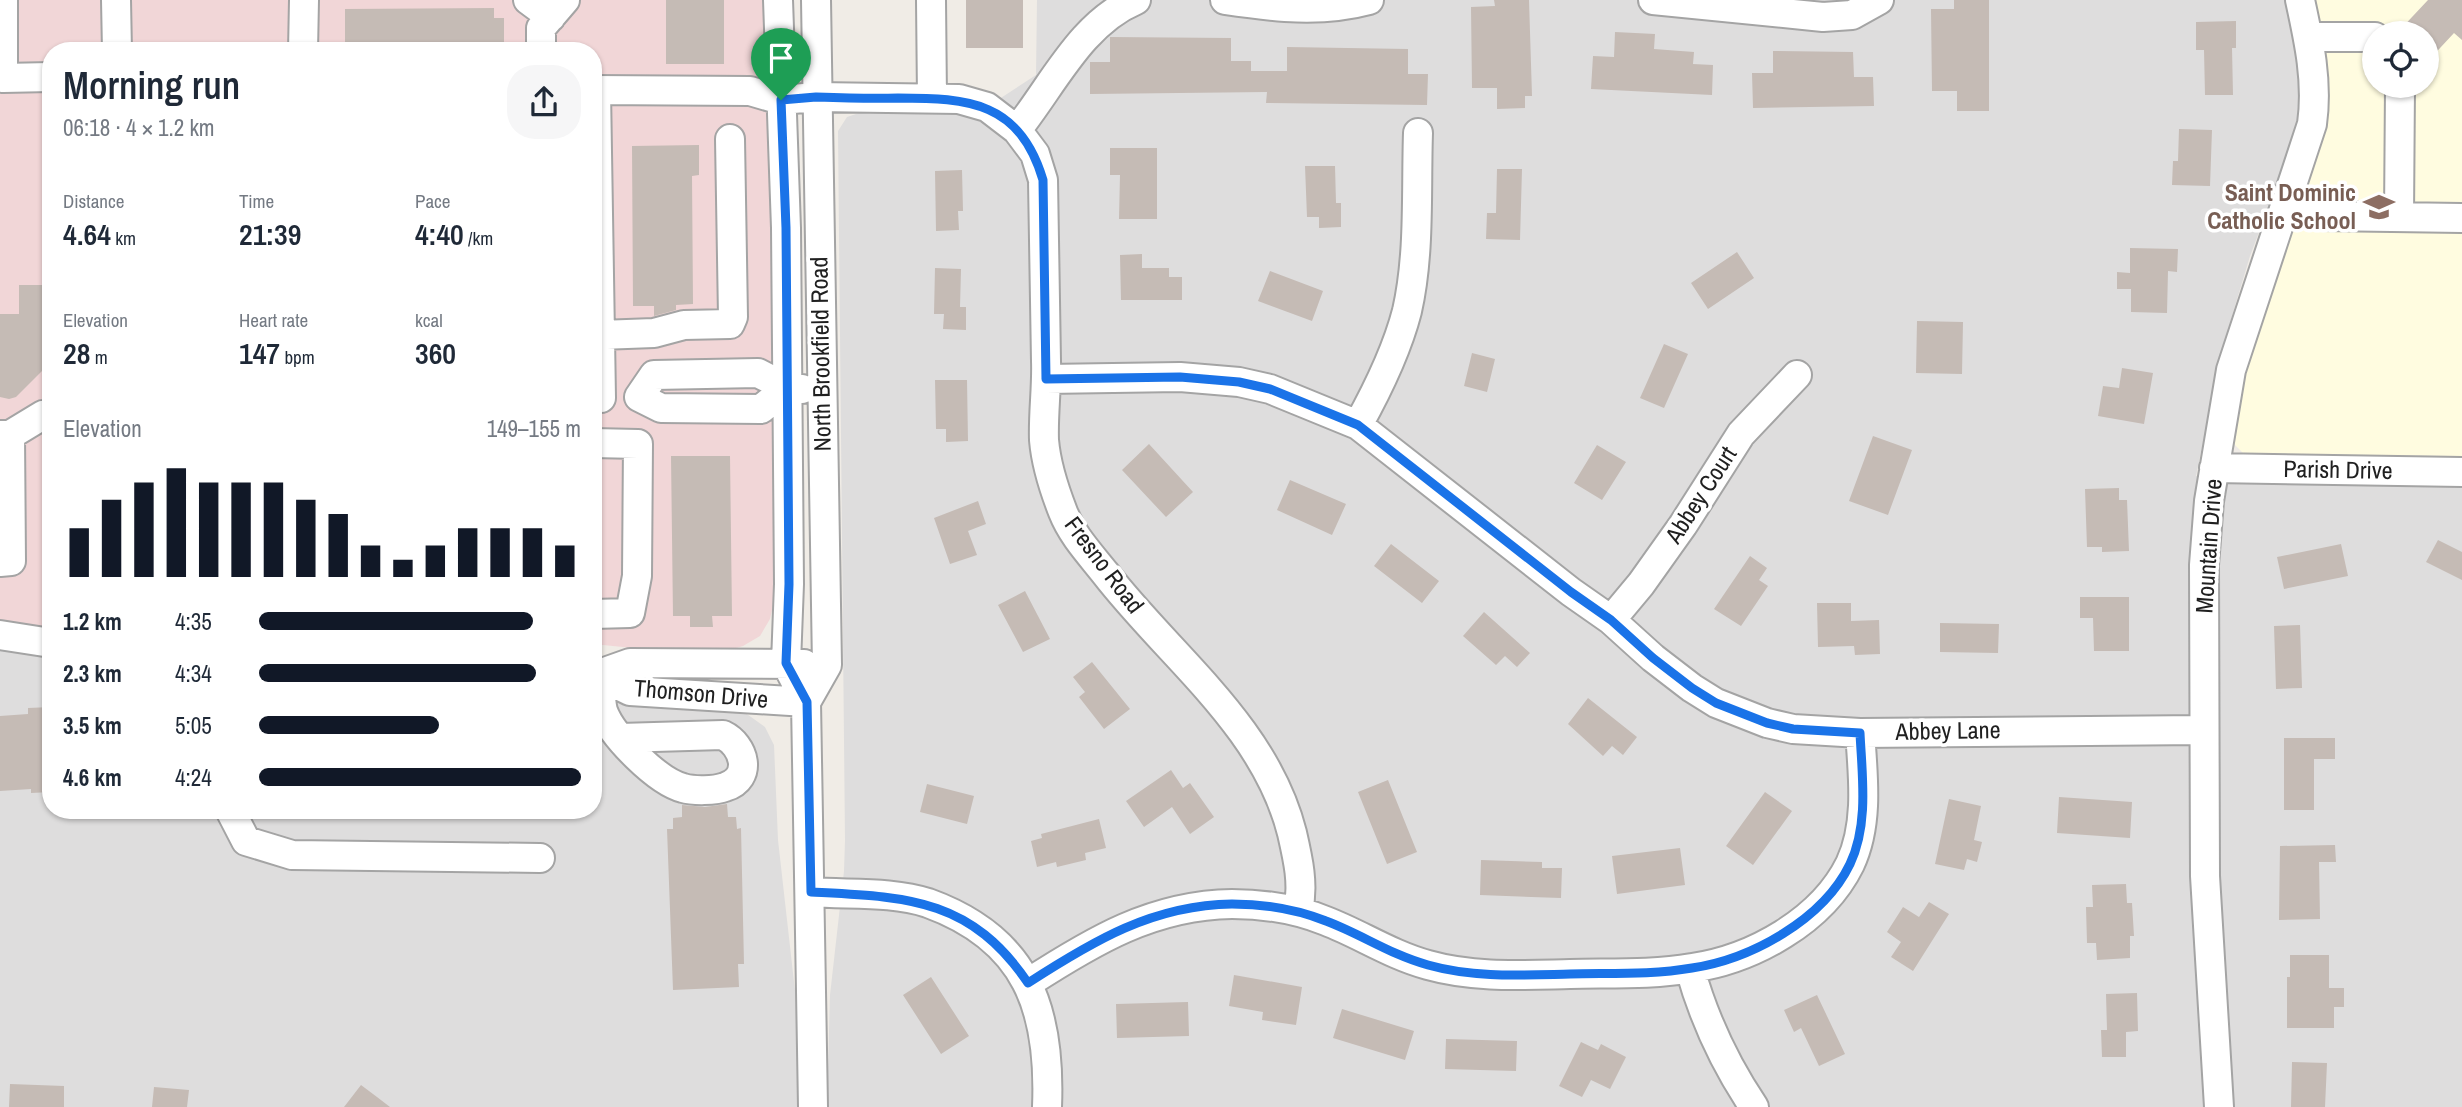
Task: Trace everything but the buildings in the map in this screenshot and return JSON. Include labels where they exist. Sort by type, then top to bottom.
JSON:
[{"type":"street","points":[[3,0],[2,83],[42,78]]},
{"type":"street","points":[[116,0],[117,42]]},
{"type":"street","points":[[303,42],[304,0]]},
{"type":"street","points":[[528,0],[558,8],[541,28],[541,42]]},
{"type":"street","name":"North Brookfield Road","points":[[778,0],[786,228],[788,388],[789,584],[786,663],[807,702],[813,1107]]},
{"type":"street","name":"North Brookfield Road","points":[[807,702],[827,665],[816,0]]},
{"type":"street","points":[[932,0],[932,98]]},
{"type":"street","points":[[1017,130],[1085,36],[1117,8],[1136,0]]},
{"type":"street","points":[[1225,0],[1315,8],[1343,7],[1369,0]]},
{"type":"street","points":[[1653,0],[1823,17],[1852,15],[1879,0]]},
{"type":"street","name":"Mountain Drive","points":[[2218,1107],[2205,876],[2202,730],[2204,565],[2214,468],[2231,370],[2247,313],[2306,144],[2316,96],[2300,0]]},
{"type":"street","points":[[2308,37],[2362,37]]},
{"type":"street","name":"Fresno Road","points":[[602,90],[750,91],[781,100],[816,97],[958,99],[987,107],[1017,130],[1035,154],[1043,180],[1046,379],[1044,440],[1050,473],[1063,514],[1077,538],[1116,587],[1249,739],[1267,769],[1285,806],[1297,855],[1302,894],[1298,912]]},
{"type":"street","points":[[2399,217],[2400,98]]},
{"type":"street","points":[[1358,425],[1398,342],[1407,309],[1414,266],[1418,133]]},
{"type":"street","points":[[602,335],[654,333],[684,325],[730,324],[733,317],[730,139]]},
{"type":"street","points":[[2288,200],[2322,216],[2462,218]]},
{"type":"street","points":[[602,398],[639,397],[654,375],[758,373],[788,388],[822,390]]},
{"type":"street","name":"Abbey Court","points":[[1611,620],[1641,584],[1683,525],[1741,434],[1797,375]]},
{"type":"street","name":"Abbey Lane","points":[[1046,379],[1180,377],[1239,382],[1283,394],[1358,425],[1571,592],[1611,620],[1653,658],[1716,703],[1767,723],[1793,729],[1860,733],[2202,730]]},
{"type":"street","points":[[0,562],[11,561],[5,435],[42,418]]},
{"type":"street","points":[[602,443],[638,444],[637,576],[629,613],[602,614]]},
{"type":"street","name":"Parish Drive","points":[[2214,468],[2462,472]]},
{"type":"street","points":[[0,635],[42,642]]},
{"type":"street","name":"Thomson Drive","points":[[602,672],[629,663],[827,665]]},
{"type":"street","name":"Thomson Drive","points":[[602,677],[630,691],[807,702]]},
{"type":"street","points":[[602,707],[620,738]]},
{"type":"street","points":[[1028,983],[1118,930],[1172,910],[1235,904],[1268,906],[1298,912],[1327,921],[1404,957],[1450,970],[1506,975],[1690,969],[1738,955],[1793,929],[1814,911],[1850,865],[1863,809],[1860,733]]},
{"type":"street","points":[[235,819],[246,841],[292,855],[540,858]]},
{"type":"street","points":[[811,892],[898,897],[927,903],[971,924],[998,944],[1028,983],[1039,1008],[1046,1057],[1047,1107]]},
{"type":"street","points":[[1690,969],[1707,1021],[1728,1067],[1754,1107]]},
{"type":"shaded area","points":[[0,0],[764,0],[771,208],[774,601],[770,619],[760,636],[743,646],[726,651],[673,652],[602,645],[602,42],[42,42],[42,629],[0,622]]},
{"type":"shaded area","points":[[1037,0],[2291,0],[2302,94],[2296,135],[2250,256],[2223,346],[2196,476],[2462,479],[2462,1107],[827,1107],[830,995],[845,841],[838,131],[847,117],[871,109],[978,113],[1036,75]]},
{"type":"shaded area","name":"Saint Dominic Catholic School","points":[[2311,0],[2462,0],[2462,456],[2244,454],[2231,441],[2235,395],[2308,177]]},
{"type":"shaded area","points":[[0,647],[42,655],[42,819],[602,819],[602,702],[658,707],[720,706],[744,712],[765,727],[774,745],[778,840],[801,1044],[801,1107],[0,1107]]},
{"type":"place","name":"Saint Dominic Catholic School","points":[[2379,207]]},
{"type":"route","points":[[816,97],[932,98],[958,99],[987,107],[1017,130],[1035,154],[1043,180],[1046,379],[1180,377],[1239,382],[1270,389],[1358,425],[1571,592],[1611,620],[1653,658],[1716,703],[1767,723],[1793,729],[1860,733],[1863,809],[1850,865],[1814,911],[1793,929],[1776,938],[1717,963],[1690,969],[1619,973],[1506,975],[1450,970],[1404,957],[1327,921],[1298,912],[1268,906],[1235,904],[1202,905],[1172,910],[1146,919],[1118,930],[1028,983],[998,944],[971,924],[927,903],[898,897],[811,892],[807,702],[786,663],[789,584],[786,228],[781,100],[816,97]]}]
